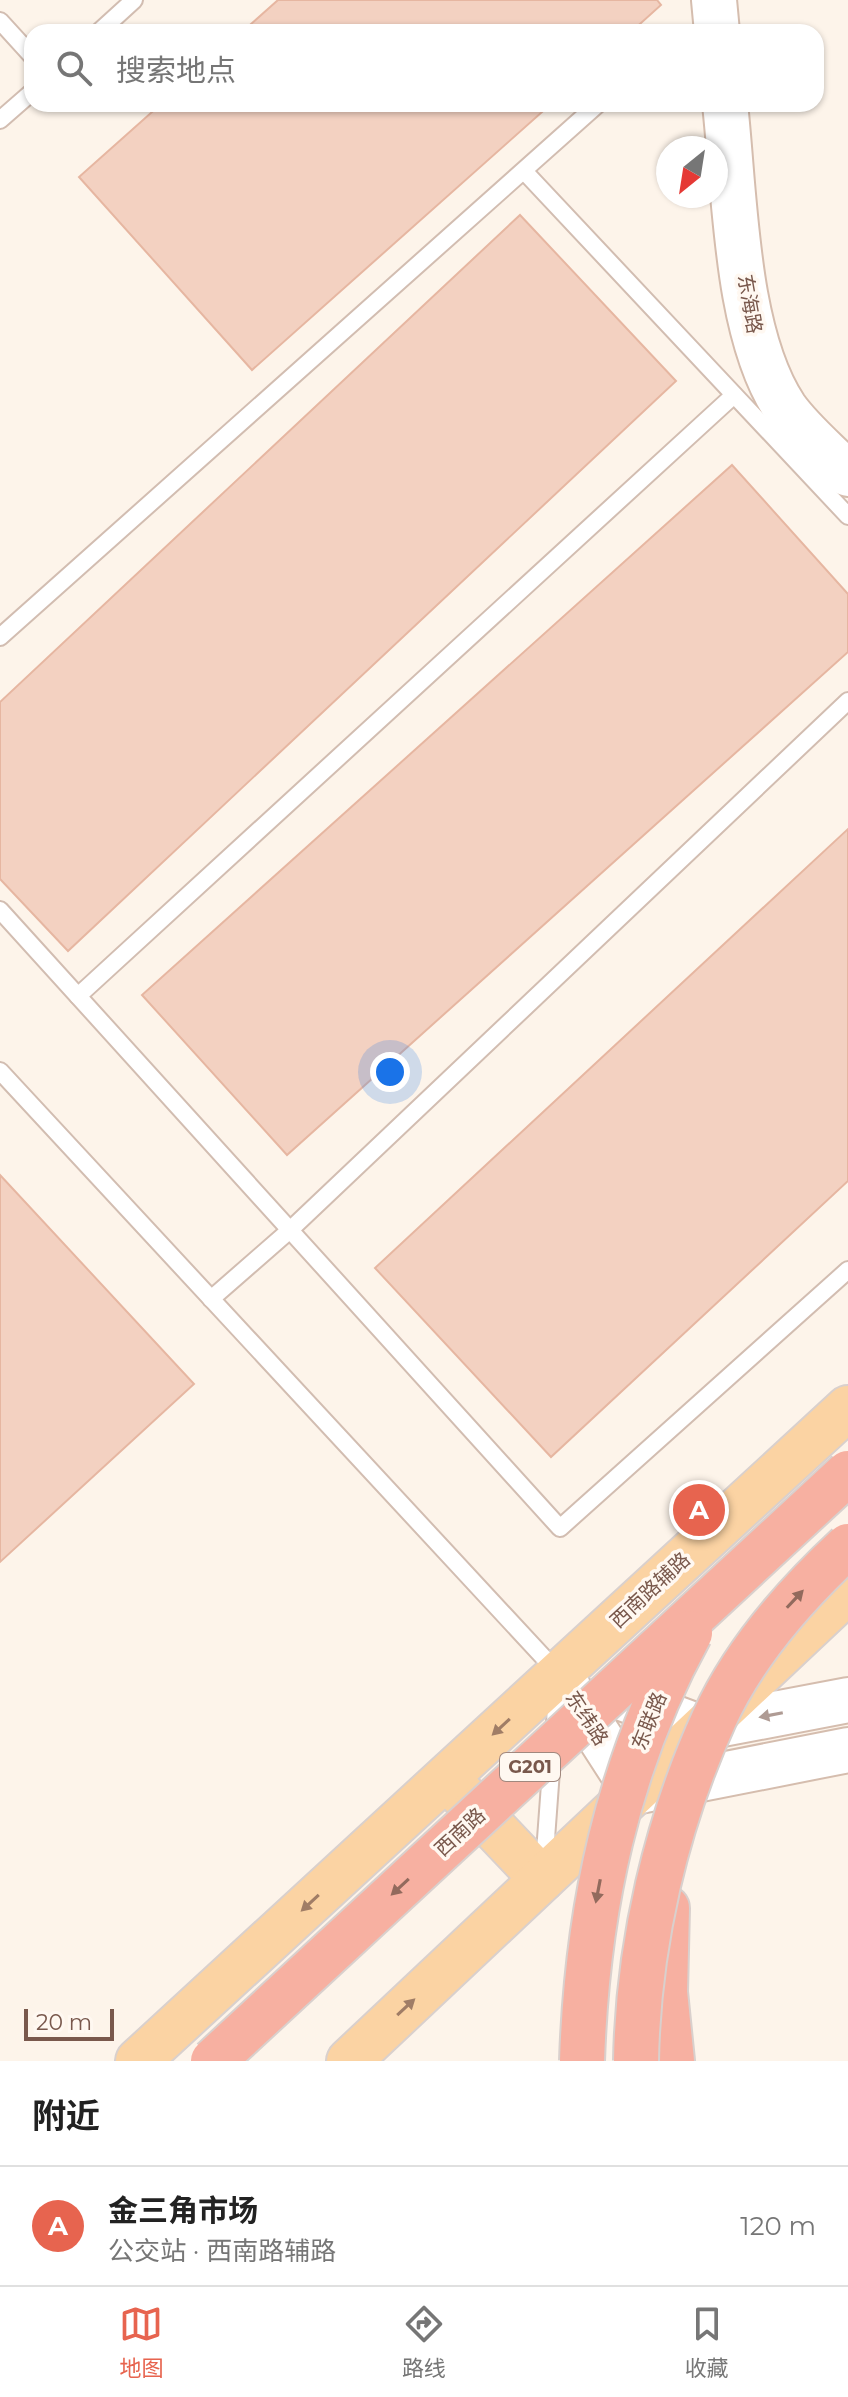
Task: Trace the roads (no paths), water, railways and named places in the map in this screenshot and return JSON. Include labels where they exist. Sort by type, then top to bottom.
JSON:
[{"type":"highway","name":"东联路","points":[[582,2061],[592,1921],[606,1850],[646,1726],[685,1642],[732,1570],[786,1501],[848,1440]]},
{"type":"highway","name":"西南路","points":[[213,2061],[848,1473]]},
{"type":"highway","name":"西南路","points":[[258,2061],[848,1509]]},
{"type":"highway","points":[[636,2061],[644,1964],[654,1904],[671,1841],[715,1717],[781,1614],[848,1546]]},
{"type":"highway","points":[[671,1841],[665,1992],[672,2061]]},
{"type":"main road","points":[[714,0],[716,24]]},
{"type":"main road","name":"东海路","points":[[726,112],[747,303],[762,362],[786,408],[848,474]]},
{"type":"main road","name":"西南路辅路","points":[[559,1674],[848,1408]]},
{"type":"main road","points":[[349,2061],[848,1591]]},
{"type":"main road","points":[[138,2061],[559,1674]]},
{"type":"main road","name":"东纬路","points":[[559,1674],[702,1728]]},
{"type":"main road","name":"东纬路","points":[[559,1674],[635,1792]]},
{"type":"main road","points":[[702,1728],[848,1700]]},
{"type":"main road","points":[[635,1792],[848,1750]]},
{"type":"main road","points":[[446,1778],[542,1879]]},
{"type":"lane","points":[[108,24],[134,0]]},
{"type":"lane","points":[[0,21],[24,47]]},
{"type":"lane","points":[[0,120],[24,99]]},
{"type":"lane","points":[[0,637],[589,112]]},
{"type":"lane","points":[[524,171],[848,516]]},
{"type":"lane","points":[[78,996],[734,395]]},
{"type":"lane","points":[[211,1299],[290,1230],[848,701]]},
{"type":"lane","points":[[0,910],[560,1528],[848,1270]]},
{"type":"lane","points":[[0,1071],[559,1674],[542,1879]]},
{"type":"place","name":"金三角市场","points":[[699,1510]]}]
